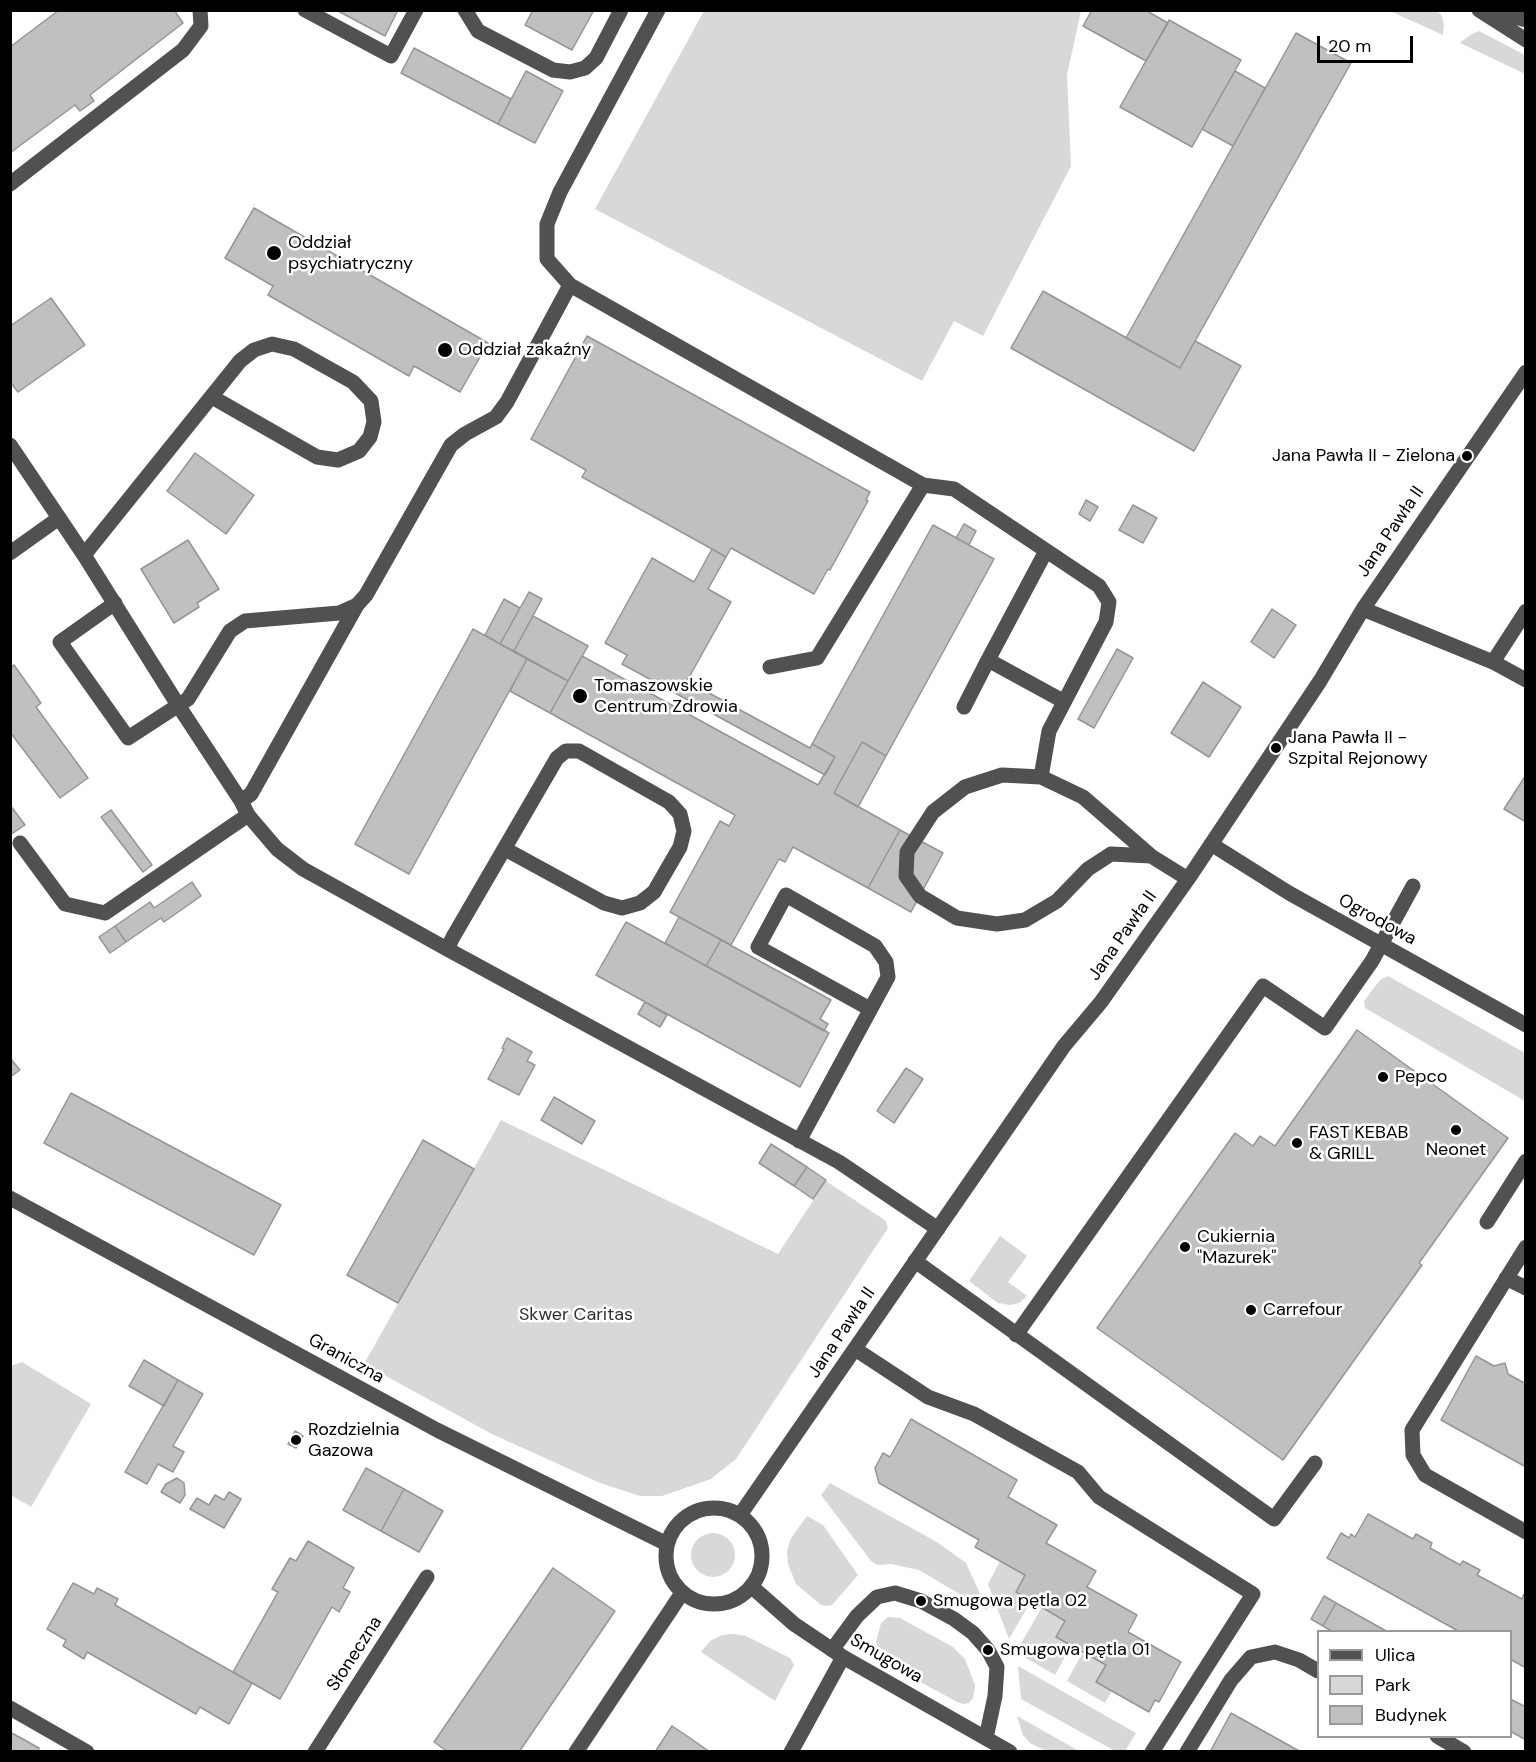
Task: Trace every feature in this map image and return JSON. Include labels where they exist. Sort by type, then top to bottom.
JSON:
[{"type":"street","points":[[10,184],[183,50],[201,26],[200,10]]},
{"type":"street","points":[[305,10],[391,56],[416,10]]},
{"type":"street","points":[[465,10],[478,30],[553,70],[570,72],[585,68],[596,58],[621,10]]},
{"type":"street","points":[[658,10],[560,192],[547,224],[547,259],[570,285],[923,485],[954,489],[1099,586],[1109,602],[1106,622],[1049,731],[1041,777]]},
{"type":"street","points":[[1479,10],[1526,40]]},
{"type":"street","points":[[1492,10],[1526,20]]},
{"type":"street","points":[[20,843],[65,904],[105,913],[244,808],[357,605],[366,595],[451,445],[465,434],[496,417],[507,402],[570,285]]},
{"type":"street","points":[[84,555],[240,361],[254,350],[272,344],[294,349],[353,382],[371,401],[374,422],[370,437],[359,451],[338,460],[317,457],[212,397]]},
{"type":"street","name":"Jana Pawła II","points":[[740,1515],[1064,1046],[1101,1002],[1188,879],[1320,681],[1363,609],[1526,372]]},
{"type":"street","points":[[10,445],[115,603],[244,808],[277,849],[303,869],[839,1162],[938,1229]]},
{"type":"street","points":[[770,668],[817,658],[923,485]]},
{"type":"street","points":[[10,553],[59,518]]},
{"type":"street","points":[[964,707],[1046,551]]},
{"type":"street","points":[[115,603],[60,642],[128,738],[188,699],[230,632],[245,621],[339,613],[357,605]]},
{"type":"street","points":[[1363,609],[1493,662],[1526,680]]},
{"type":"street","points":[[1493,662],[1526,611]]},
{"type":"street","points":[[988,660],[1063,701]]},
{"type":"street","points":[[447,949],[504,849],[557,758],[566,751],[579,751],[669,802],[680,814],[684,831],[680,847],[654,892],[640,903],[622,908],[604,903],[504,849]]},
{"type":"street","points":[[1151,856],[1111,854],[1088,869],[1057,901],[1025,920],[997,924],[957,918],[920,896],[906,876],[907,852],[933,813],[965,787],[1002,775],[1041,777],[1083,797],[1151,856],[1188,879]]},
{"type":"street","name":"Ogrodowa","points":[[1211,844],[1289,893],[1526,1025]]},
{"type":"street","points":[[1016,1335],[1263,986],[1325,1028],[1372,961],[1413,886]]},
{"type":"street","points":[[798,1141],[888,977],[886,962],[875,946],[786,895],[758,947],[870,1009]]},
{"type":"street","points":[[1487,1222],[1526,1161]]},
{"type":"street","name":"Graniczna","points":[[10,1198],[436,1430],[667,1544]]},
{"type":"street","points":[[1526,1247],[1412,1430],[1413,1455],[1425,1475],[1526,1532]]},
{"type":"street","points":[[915,1261],[1274,1519],[1315,1463]]},
{"type":"street","points":[[1506,1278],[1526,1288]]},
{"type":"street","points":[[855,1349],[928,1397],[974,1414],[1078,1472],[1099,1497],[1253,1594],[1152,1752]]},
{"type":"street","points":[[707,1508],[732,1511],[740,1515],[752,1526],[763,1549],[763,1560],[752,1587],[738,1599],[719,1604],[694,1601],[674,1584],[665,1561],[672,1530],[685,1517],[707,1508]]},
{"type":"street","name":"Słoneczna","points":[[315,1752],[427,1577]]},
{"type":"street","name":"Smugowa","points":[[752,1587],[794,1624],[837,1653],[1010,1752]]},
{"type":"street","points":[[576,1752],[682,1593]]},
{"type":"street","points":[[791,1752],[837,1653],[857,1616],[877,1597],[895,1593],[921,1601],[954,1619],[973,1633],[988,1650],[997,1667],[995,1696],[986,1738]]},
{"type":"street","points":[[1187,1752],[1231,1680],[1251,1657],[1275,1652],[1299,1660],[1317,1670]]},
{"type":"street","points":[[10,1708],[87,1752]]},
{"type":"street","points":[[1439,1738],[1464,1752]]},
{"type":"green space","points":[[704,11],[1081,11],[1067,75],[1071,166],[983,336],[954,321],[922,381],[595,209]]},
{"type":"green space","points":[[1390,11],[1434,11],[1441,14],[1444,24],[1443,35]]},
{"type":"green space","points":[[1479,31],[1525,55],[1525,74],[1460,43]]},
{"type":"green space","points":[[1388,976],[1525,1053],[1525,1101],[1365,1008],[1364,1001],[1380,980]]},
{"type":"green space","name":"Skwer Caritas","points":[[501,1120],[778,1254],[826,1181],[886,1221],[888,1228],[736,1459],[711,1479],[662,1496],[640,1496],[600,1483],[492,1434],[364,1364]]},
{"type":"green space","points":[[1000,1236],[1027,1256],[1008,1282],[1027,1296],[1019,1303],[1010,1305],[998,1303],[969,1281]]},
{"type":"green space","points":[[22,1362],[91,1404],[31,1507],[11,1495],[11,1366]]},
{"type":"green space","points":[[830,1483],[937,1542],[966,1563],[988,1611],[919,1570],[891,1564],[877,1565],[871,1561],[821,1495]]},
{"type":"green space","points":[[807,1516],[823,1525],[858,1575],[832,1605],[821,1605],[796,1584],[788,1564],[787,1551],[791,1538]]},
{"type":"green space","points":[[713,1533],[728,1540],[735,1555],[728,1570],[713,1577],[698,1570],[691,1555],[698,1540]]},
{"type":"green space","points":[[1000,1561],[1025,1575],[1016,1592],[1031,1601],[1009,1639],[988,1584]]},
{"type":"green space","points":[[1042,1607],[1065,1621],[1057,1637],[1071,1646],[1055,1675],[1016,1652]]},
{"type":"green space","points":[[888,1617],[900,1618],[953,1647],[965,1659],[975,1685],[973,1698],[969,1703],[957,1702],[891,1666],[881,1654],[876,1642],[881,1623]]},
{"type":"green space","points":[[722,1635],[746,1636],[790,1658],[794,1665],[775,1701],[701,1652],[710,1641]]},
{"type":"green space","points":[[1083,1652],[1106,1665],[1096,1682],[1112,1691],[1105,1703],[1067,1681]]},
{"type":"green space","points":[[1018,1666],[1136,1733],[1125,1751],[1115,1751],[1021,1699]]},
{"type":"green space","points":[[1017,1716],[1079,1751],[1046,1751],[1030,1743],[1023,1735]]},
{"type":"building","points":[[59,10],[174,10],[183,23],[90,95],[94,101],[80,111],[75,105],[10,153],[10,47]]},
{"type":"building","points":[[336,10],[398,10],[385,36]]},
{"type":"building","points":[[533,10],[594,10],[572,50],[525,25]]},
{"type":"building","points":[[1092,10],[1145,10],[1168,23],[1146,61],[1083,26]]},
{"type":"building","points":[[1169,20],[1241,60],[1192,147],[1120,107]]},
{"type":"building","points":[[1296,33],[1351,63],[1180,368],[1126,338]]},
{"type":"building","points":[[414,48],[511,99],[498,124],[401,73]]},
{"type":"building","points":[[526,71],[563,91],[535,143],[498,124]]},
{"type":"building","points":[[1235,71],[1265,88],[1233,146],[1202,129]]},
{"type":"building","points":[[254,208],[488,343],[460,392],[414,366],[409,376],[268,295],[273,286],[225,258]]},
{"type":"building","points":[[1043,291],[1180,368],[1195,341],[1241,366],[1194,451],[1011,348]]},
{"type":"building","points":[[51,298],[85,345],[18,392],[10,382],[10,326]]},
{"type":"building","points":[[587,336],[870,492],[866,500],[868,501],[814,594],[731,548],[726,557],[582,477],[586,470],[531,439]]},
{"type":"building","points":[[195,453],[254,495],[226,534],[167,491]]},
{"type":"building","points":[[1086,500],[1098,507],[1090,521],[1079,514]]},
{"type":"building","points":[[1133,505],[1157,518],[1143,543],[1119,530]]},
{"type":"building","points":[[964,524],[976,531],[969,545],[956,538]]},
{"type":"building","name":"Tomaszowskie Centrum Zdrowia","points":[[933,525],[994,559],[886,756],[862,742],[834,793],[900,830],[868,888],[793,847],[785,862],[779,859],[731,945],[670,912],[720,821],[729,826],[735,815],[550,713],[582,656],[818,785],[835,757],[812,744]]},
{"type":"building","points":[[188,540],[219,589],[197,603],[199,607],[174,623],[141,569]]},
{"type":"building","points":[[712,549],[726,557],[708,589],[731,602],[687,681],[810,748],[812,744],[835,757],[825,775],[622,664],[627,655],[605,643],[652,558],[694,582]]},
{"type":"building","points":[[529,592],[542,599],[514,651],[500,644]]},
{"type":"building","points":[[504,599],[520,608],[500,644],[485,635]]},
{"type":"building","points":[[1272,609],[1296,625],[1274,658],[1251,642]]},
{"type":"building","points":[[533,616],[588,646],[568,681],[514,651]]},
{"type":"building","points":[[473,629],[527,659],[409,874],[355,844]]},
{"type":"building","points":[[1117,649],[1133,658],[1094,728],[1078,719]]},
{"type":"building","points":[[527,659],[568,681],[550,713],[510,691]]},
{"type":"building","points":[[14,665],[41,703],[36,707],[88,778],[60,798],[10,732],[10,668]]},
{"type":"building","points":[[1203,682],[1241,707],[1209,757],[1171,733]]},
{"type":"building","points":[[862,742],[886,756],[858,807],[834,793]]},
{"type":"building","points":[[1526,775],[1526,822],[1504,809]]},
{"type":"building","points":[[10,805],[25,825],[10,835]]},
{"type":"building","points":[[111,810],[152,865],[143,872],[101,817]]},
{"type":"building","points":[[900,830],[943,853],[911,912],[868,888]]},
{"type":"building","points":[[192,882],[201,896],[164,922],[161,918],[126,942],[115,926],[150,902],[154,908]]},
{"type":"building","points":[[679,917],[721,940],[706,966],[665,943]]},
{"type":"building","points":[[626,922],[829,1033],[800,1087],[596,975]]},
{"type":"building","points":[[115,926],[126,942],[110,953],[99,937]]},
{"type":"building","points":[[721,940],[831,1000],[820,1019],[828,1024],[824,1031],[706,966]]},
{"type":"building","points":[[645,1002],[667,1015],[660,1027],[638,1014]]},
{"type":"building","points":[[1357,1030],[1508,1138],[1419,1263],[1422,1265],[1283,1460],[1097,1328],[1235,1133],[1253,1146],[1260,1136],[1275,1146]]},
{"type":"building","points":[[507,1038],[532,1052],[527,1061],[535,1065],[519,1095],[488,1079],[504,1049],[502,1048]]},
{"type":"building","points":[[10,1058],[20,1070],[10,1077]]},
{"type":"building","points":[[906,1068],[923,1079],[894,1123],[877,1111]]},
{"type":"building","points":[[71,1093],[281,1205],[254,1255],[44,1143]]},
{"type":"building","points":[[554,1097],[595,1121],[582,1144],[541,1120]]},
{"type":"building","points":[[423,1140],[474,1169],[398,1303],[347,1275]]},
{"type":"building","points":[[771,1144],[807,1167],[794,1186],[759,1163]]},
{"type":"building","points":[[807,1167],[826,1180],[813,1199],[794,1186]]},
{"type":"building","points":[[1476,1356],[1494,1366],[1505,1363],[1508,1374],[1526,1384],[1526,1467],[1441,1420]]},
{"type":"building","points":[[144,1360],[178,1380],[164,1406],[129,1386]]},
{"type":"building","points":[[178,1380],[203,1394],[173,1446],[184,1452],[173,1472],[158,1464],[147,1484],[125,1472]]},
{"type":"building","points":[[911,1419],[1017,1480],[1008,1497],[1057,1525],[1046,1543],[1096,1571],[1087,1587],[1137,1615],[1128,1632],[1181,1662],[1159,1702],[1155,1700],[1149,1712],[1096,1682],[1106,1665],[1056,1637],[1065,1621],[1016,1592],[1025,1575],[975,1547],[979,1540],[879,1483],[875,1468],[883,1453],[890,1457]]},
{"type":"building","name":"Rozdzielnia Gazowa","points":[[295,1431],[303,1436],[296,1448],[288,1444]]},
{"type":"building","points":[[366,1468],[404,1489],[381,1531],[343,1510]]},
{"type":"building","points":[[177,1478],[184,1483],[185,1495],[180,1503],[161,1492],[166,1484]]},
{"type":"building","points":[[404,1489],[443,1511],[419,1552],[381,1531]]},
{"type":"building","points":[[229,1492],[241,1499],[224,1528],[190,1509],[197,1498],[209,1505],[215,1495],[224,1500]]},
{"type":"building","points":[[1368,1514],[1413,1539],[1416,1534],[1432,1543],[1430,1548],[1460,1565],[1463,1561],[1480,1570],[1477,1575],[1522,1599],[1524,1594],[1526,1595],[1526,1668],[1512,1660],[1512,1630],[1456,1630],[1327,1558],[1341,1533],[1349,1538],[1351,1534],[1355,1537]]},
{"type":"building","points":[[308,1541],[354,1568],[343,1588],[350,1592],[339,1612],[332,1607],[280,1699],[233,1672],[278,1592],[272,1589],[290,1558],[296,1561]]},
{"type":"building","points":[[553,1568],[615,1611],[519,1752],[448,1752],[434,1742]]},
{"type":"building","points":[[73,1583],[94,1594],[97,1588],[118,1599],[115,1605],[252,1683],[229,1724],[200,1707],[196,1714],[87,1652],[84,1659],[63,1646],[66,1640],[47,1629]]},
{"type":"building","points":[[1324,1596],[1336,1603],[1323,1626],[1311,1619]]},
{"type":"building","points":[[1336,1603],[1384,1630],[1330,1630],[1323,1626]]},
{"type":"building","points":[[1512,1700],[1526,1707],[1526,1740],[1512,1732]]},
{"type":"building","points":[[1231,1713],[1301,1752],[1210,1752]]},
{"type":"building","points":[[672,1726],[690,1738],[710,1752],[655,1752]]},
{"type":"building","points":[[10,1732],[39,1748],[38,1752],[10,1752]]},
{"type":"place","name":"Oddział psychiatryczny","points":[[274,253]]},
{"type":"place","name":"Oddział zakaźny","points":[[445,350]]},
{"type":"place","name":"Jana Pawła II - Zielona","points":[[1467,456]]},
{"type":"place","name":"Tomaszowskie Centrum Zdrowia","points":[[580,696]]},
{"type":"place","name":"Jana Pawła II - Szpital Rejonowy","points":[[1276,748]]},
{"type":"place","name":"Pepco","points":[[1383,1077]]},
{"type":"place","name":"Neonet","points":[[1456,1130]]},
{"type":"place","name":"FAST KEBAB & GRILL","points":[[1297,1143]]},
{"type":"place","name":"Cukiernia \"Mazurek\"","points":[[1185,1247]]},
{"type":"place","name":"Carrefour","points":[[1251,1310]]},
{"type":"place","name":"Rozdzielnia Gazowa","points":[[296,1440]]},
{"type":"place","name":"Smugowa pętla 02","points":[[921,1601]]},
{"type":"place","name":"Smugowa pętla 01","points":[[988,1650]]}]
